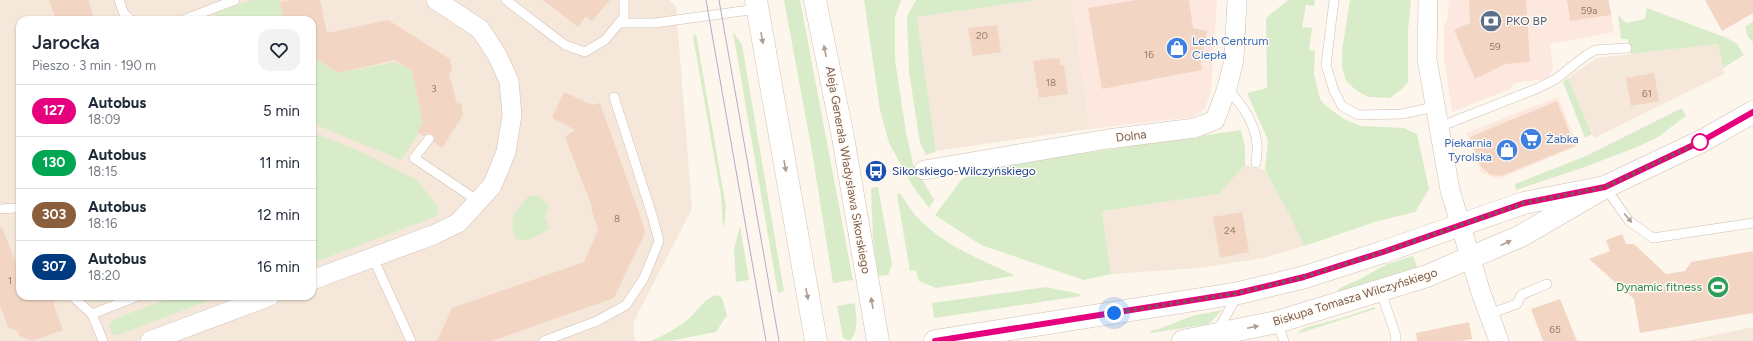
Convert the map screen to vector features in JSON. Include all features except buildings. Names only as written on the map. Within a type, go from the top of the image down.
[{"type":"street","points":[[316,279],[433,235],[458,223],[492,186],[506,152],[512,115],[509,81],[497,55],[480,29],[436,0]]},
{"type":"street","name":"Aleja Generała Władysława Sikorskiego","points":[[815,0],[843,137],[878,341]]},
{"type":"street","name":"Dolna","points":[[924,170],[1108,139],[1195,128],[1215,120],[1227,88],[1234,60],[1238,0]]},
{"type":"street","points":[[1428,0],[1427,59],[1434,107],[1450,190],[1470,258],[1499,341]]},
{"type":"street","points":[[756,4],[816,341]]},
{"type":"street","name":"Biskupa Tomasza Wilczyńskiego","points":[[1183,341],[1280,332],[1381,292],[1412,282],[1521,236],[1605,187],[1702,141],[1753,112]]},
{"type":"street","name":"Biskupa Tomasza Wilczyńskiego","points":[[935,341],[1238,293],[1304,277],[1383,252],[1524,203],[1605,187]]},
{"type":"street","points":[[150,341],[259,300]]},
{"type":"lane","points":[[119,0],[124,14],[126,16]]},
{"type":"lane","points":[[193,16],[235,0]]},
{"type":"lane","points":[[506,0],[565,45],[585,52],[605,40],[624,17],[624,0]]},
{"type":"lane","points":[[1334,0],[1326,65],[1334,92],[1342,106],[1358,116],[1402,114],[1434,107]]},
{"type":"lane","points":[[619,23],[654,23],[756,4]]},
{"type":"lane","points":[[1439,127],[1536,89],[1562,74],[1595,50],[1627,48]]},
{"type":"lane","points":[[1227,88],[1244,108],[1252,128],[1257,144],[1256,163]]},
{"type":"lane","points":[[544,341],[597,321],[626,305],[644,278],[659,240],[614,97]]},
{"type":"lane","points":[[428,139],[414,158],[478,201]]},
{"type":"lane","points":[[1605,187],[1630,221],[1653,238],[1753,223]]},
{"type":"lane","points":[[0,209],[16,207]]},
{"type":"lane","points":[[373,258],[411,341]]},
{"type":"lane","points":[[1489,314],[1517,304],[1521,295],[1547,284]]},
{"type":"lane","points":[[1381,292],[1396,336],[1395,341]]},
{"type":"lane","points":[[1215,338],[1238,293]]},
{"type":"lane","points":[[76,300],[92,314],[102,341]]},
{"type":"lane","points":[[92,314],[128,300]]},
{"type":"shaded area","points":[[0,0],[669,0],[676,6],[692,209],[633,323],[635,341],[0,341]]},
{"type":"shaded area","points":[[1037,0],[1072,0],[1090,129],[936,151],[917,17]]},
{"type":"shaded area","points":[[1072,0],[1217,0],[1211,91],[1205,108],[1194,117],[1090,129]]},
{"type":"shaded area","points":[[1449,0],[1609,0],[1614,32],[1550,44],[1553,68],[1547,79],[1514,83],[1510,89],[1452,112],[1444,58],[1444,26],[1447,20]]},
{"type":"shaded area","points":[[1718,44],[1724,74],[1594,138],[1568,78],[1597,58]]},
{"type":"shaded area","points":[[1558,97],[1578,146],[1499,179],[1481,173],[1466,133]]},
{"type":"shaded area","points":[[1245,165],[1265,170],[1304,246],[1263,258],[1200,268],[1111,274],[1102,211],[1219,194]]},
{"type":"shaded area","points":[[1753,327],[1753,341],[1686,341]]},
{"type":"green space","points":[[252,0],[279,0],[283,16],[216,16],[216,13]]},
{"type":"green space","points":[[784,0],[800,0],[853,280],[833,283],[812,152]]},
{"type":"green space","points":[[864,0],[901,0],[895,17],[895,60],[906,132],[913,164],[934,200],[929,208],[912,185],[889,143],[880,110]]},
{"type":"green space","points":[[916,0],[1037,0],[917,17],[936,151],[926,155],[920,143],[909,72],[907,16]]},
{"type":"green space","points":[[1288,0],[1315,0],[1314,6],[1306,5],[1302,27],[1312,28],[1309,50],[1315,51],[1314,74],[1320,99],[1326,106],[1344,119],[1360,126],[1404,128],[1417,134],[1429,189],[1415,212],[1378,221],[1304,246],[1265,170],[1268,140],[1247,93],[1267,88],[1266,18]]},
{"type":"green space","points":[[1350,0],[1411,0],[1408,31],[1408,82],[1402,89],[1390,98],[1368,97],[1356,90],[1346,81],[1342,67],[1342,51]]},
{"type":"green space","points":[[1647,8],[1727,38],[1737,44],[1744,55],[1723,68],[1718,44],[1631,54],[1628,39],[1621,39],[1618,15],[1626,23],[1645,19]]},
{"type":"green space","points":[[1753,22],[1753,42],[1748,37],[1745,27]]},
{"type":"green space","points":[[733,32],[742,45],[784,291],[778,293]]},
{"type":"green space","points":[[696,34],[726,207],[724,228],[721,196],[693,37]]},
{"type":"green space","points":[[316,59],[338,73],[396,62],[412,71],[423,123],[417,132],[419,133],[401,160],[316,125]]},
{"type":"green space","points":[[1568,78],[1592,134],[1585,138],[1563,82]]},
{"type":"green space","points":[[1682,108],[1686,116],[1658,137],[1637,147],[1582,168],[1516,190],[1515,184],[1586,156]]},
{"type":"green space","points":[[1241,130],[1245,147],[1245,165],[1219,194],[1102,211],[1111,274],[1084,280],[981,245],[935,215],[962,179],[990,167]]},
{"type":"green space","points":[[316,134],[364,153],[417,180],[438,207],[437,216],[316,261]]},
{"type":"green space","points":[[878,187],[892,264],[888,275],[878,276],[873,239],[871,188]]},
{"type":"green space","points":[[900,193],[915,215],[928,228],[963,251],[1014,276],[936,288],[919,281],[916,270],[910,271],[897,195]]},
{"type":"green space","points":[[537,195],[548,204],[545,219],[549,229],[537,236],[519,240],[515,238],[512,225],[514,214],[528,197]]},
{"type":"green space","points":[[740,226],[749,280],[736,282],[734,249]]},
{"type":"green space","points":[[1413,256],[1417,267],[1339,291],[1338,289],[1387,264]]},
{"type":"green space","points":[[1046,287],[1080,294],[1081,296],[934,318],[932,303]]},
{"type":"green space","points":[[718,295],[722,298],[727,315],[716,332],[669,341],[651,341],[679,326],[691,317],[705,302],[713,296]]},
{"type":"green space","points":[[89,300],[113,300],[94,302]]},
{"type":"green space","points":[[164,300],[210,300],[118,335],[112,334],[109,325],[112,320]]},
{"type":"green space","points":[[855,303],[856,322],[854,336],[851,340],[847,340],[843,338],[837,306]]},
{"type":"green space","points":[[1375,307],[1375,309],[1297,334],[1304,328]]},
{"type":"green space","points":[[1222,310],[1209,324],[1151,333],[1150,331],[1192,316]]},
{"type":"tram line","points":[[706,0],[766,341]]},
{"type":"tram line","points":[[719,0],[779,341]]},
{"type":"bus line","name":"127","points":[[935,341],[1238,293],[1304,277],[1383,252],[1524,203],[1605,187],[1702,141],[1753,112]]},
{"type":"place","name":"PKO BP","points":[[1491,21]]},
{"type":"place","name":"Lech Centrum Ciepła","points":[[1177,48]]},
{"type":"place","name":"Żabka","points":[[1531,139]]},
{"type":"place","name":"Piekarnia Tyrolska","points":[[1507,150]]},
{"type":"place","name":"Sikorskiego-Wilczyńskiego","points":[[876,171]]},
{"type":"place","name":"Dynamic fitness","points":[[1718,287]]},
{"type":"route","points":[[1114,313],[1238,293],[1304,277],[1383,252],[1524,203],[1605,187],[1702,141],[1700,142]]}]
